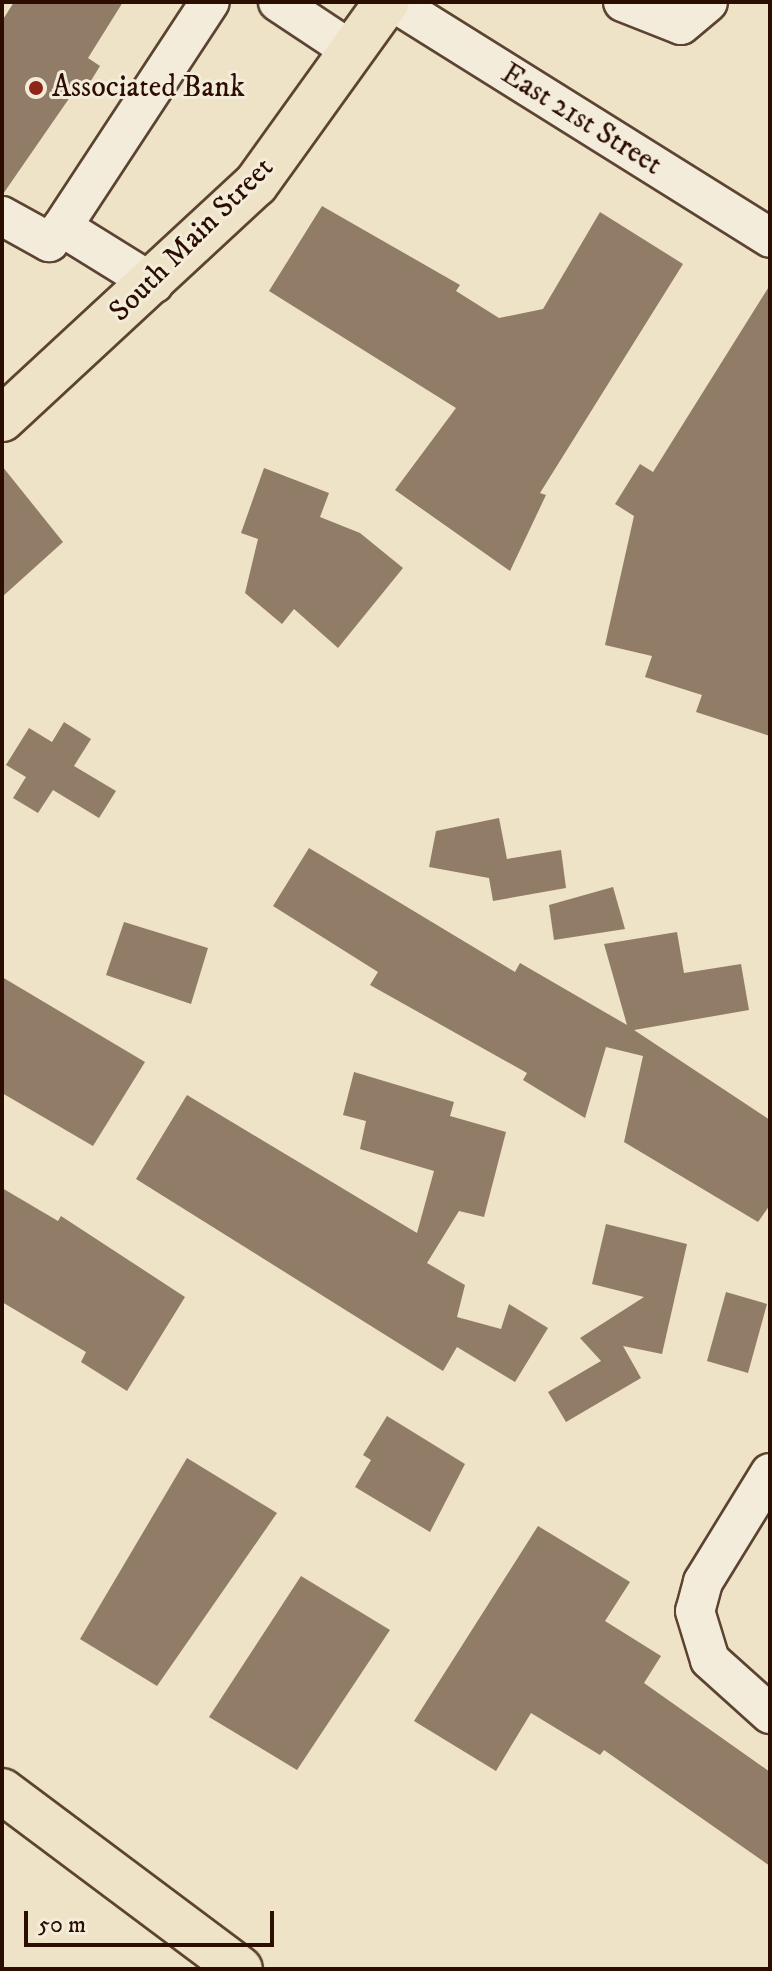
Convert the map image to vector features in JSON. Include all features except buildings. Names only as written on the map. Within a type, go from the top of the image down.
[{"type":"main road","name":"South Main Street","points":[[2,419],[154,284],[256,184],[390,2]]},
{"type":"main road","points":[[2,1791],[240,1969]]},
{"type":"street","points":[[2,216],[49,242],[62,227],[210,2]]},
{"type":"street","points":[[278,2],[352,51]]},
{"type":"street","name":"East 21st Street","points":[[390,2],[770,238]]},
{"type":"street","points":[[623,2],[681,25],[708,2]]},
{"type":"street","points":[[62,227],[154,284]]},
{"type":"street","points":[[770,1473],[703,1582],[695,1611],[710,1660],[770,1714]]},
{"type":"place","name":"Associated Bank","points":[[36,88]]}]
